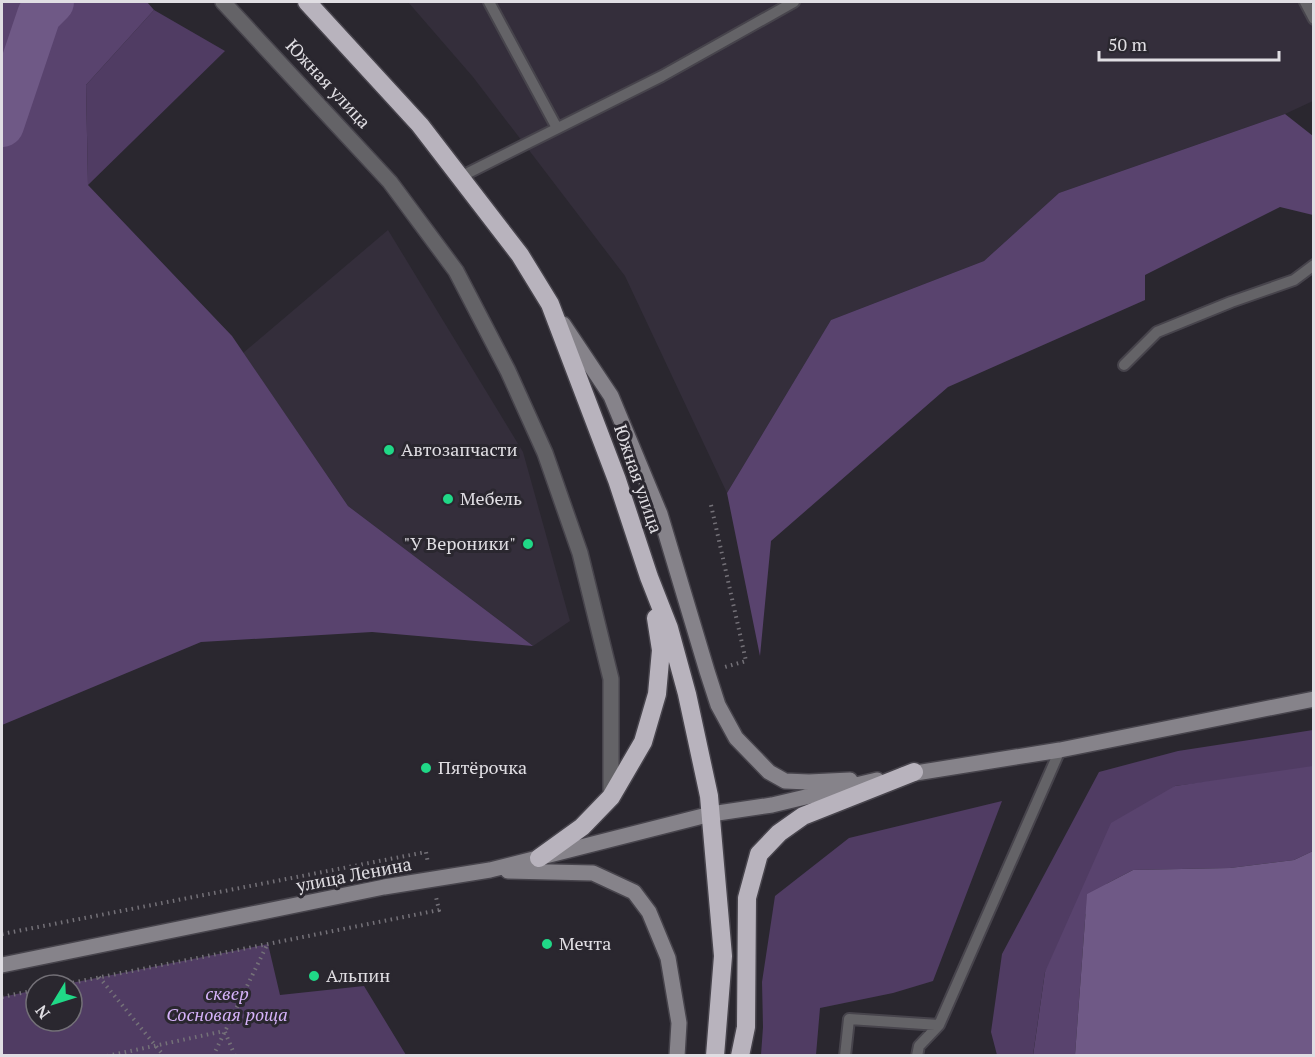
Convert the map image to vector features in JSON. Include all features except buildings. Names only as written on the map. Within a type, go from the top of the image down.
[{"type":"highway","name":"Южная улица","points":[[307,2],[420,125],[520,255],[549,304],[617,480],[649,578],[669,628],[687,694],[711,814],[723,956],[715,1056]]},
{"type":"highway","points":[[539,858],[582,826],[611,797],[643,742],[657,694],[661,650],[649,578]]},
{"type":"highway","points":[[740,1056],[746,1027],[747,898],[759,854],[779,833],[803,816],[914,772]]},
{"type":"street","name":"Южная улица","points":[[223,2],[390,182],[456,271],[508,371],[545,453],[580,553],[611,679],[611,797]]},
{"type":"street","points":[[549,304],[610,396],[660,514],[718,705],[736,738],[769,772],[785,781],[882,779],[1060,750],[1314,699]]},
{"type":"street","name":"улица Ленина","points":[[2,965],[384,887],[490,870],[711,814],[772,805],[882,779]]},
{"type":"street","points":[[490,870],[593,873],[634,892],[649,912],[668,958],[679,1023],[677,1056]]},
{"type":"lane","points":[[489,2],[558,128]]},
{"type":"lane","points":[[460,177],[662,76],[794,2]]},
{"type":"lane","points":[[1305,2],[1314,19]]},
{"type":"lane","points":[[1124,365],[1157,332],[1294,280],[1314,265]]},
{"type":"lane","points":[[917,1056],[919,1046],[939,1025],[1060,750]]},
{"type":"lane","points":[[845,1056],[849,1019],[939,1025]]},
{"type":"path","points":[[2,934],[426,852]]},
{"type":"path","points":[[84,980],[439,910]]},
{"type":"path","points":[[213,1056],[268,944]]},
{"type":"path","points":[[99,977],[164,1056]]},
{"type":"path","points":[[2,997],[24,992]]},
{"type":"path","points":[[107,1056],[225,1031]]},
{"type":"path","points":[[225,1031],[235,1056]]},
{"type":"shaded area","points":[[2,2],[147,2],[154,10],[86,85],[88,185],[232,336],[348,506],[533,646],[372,632],[201,642],[2,725]]},
{"type":"shaded area","points":[[408,2],[1313,2],[1313,101],[1285,114],[1059,193],[984,261],[831,320],[727,493],[625,276],[473,77]]},
{"type":"shaded area","points":[[1285,114],[1313,136],[1313,215],[1280,207],[1145,275],[1145,300],[948,387],[771,541],[760,656],[727,493],[831,320],[984,261],[1059,193]]},
{"type":"shaded area","points":[[388,230],[523,452],[570,621],[533,646],[348,506],[243,353]]},
{"type":"shaded area","points":[[1313,766],[1313,851],[1294,860],[1230,868],[1133,870],[1087,894],[1075,1055],[1033,1056],[1045,972],[1111,823],[1175,786]]},
{"type":"shaded area","points":[[1313,851],[1313,1055],[1075,1055],[1087,894],[1133,870],[1230,868],[1294,860]]},
{"type":"green space","points":[[154,10],[225,51],[88,185],[86,85]]},
{"type":"green space","points":[[1313,730],[1313,769],[1175,786],[1045,972],[1033,1055],[997,1055],[991,1032],[1002,954],[1099,772],[1178,751]]},
{"type":"green space","points":[[1002,801],[933,981],[893,993],[820,1008],[816,1055],[761,1055],[762,982],[775,896],[849,838]]},
{"type":"green space","name":"сквер Сосновая роща","points":[[268,944],[280,995],[364,986],[406,1055],[2,1055],[2,997],[24,992],[24,1033],[84,1033],[84,980]]},
{"type":"waterway","points":[[2,125],[39,15],[52,2]]},
{"type":"place","name":"Автозапчасти","points":[[389,450]]},
{"type":"place","name":"Мебель","points":[[448,499]]},
{"type":"place","name":"\"У Вероники\"","points":[[528,544]]},
{"type":"place","name":"Пятёрочка","points":[[426,768]]},
{"type":"place","name":"Мечта","points":[[547,944]]},
{"type":"place","name":"Альпин","points":[[314,976]]}]
